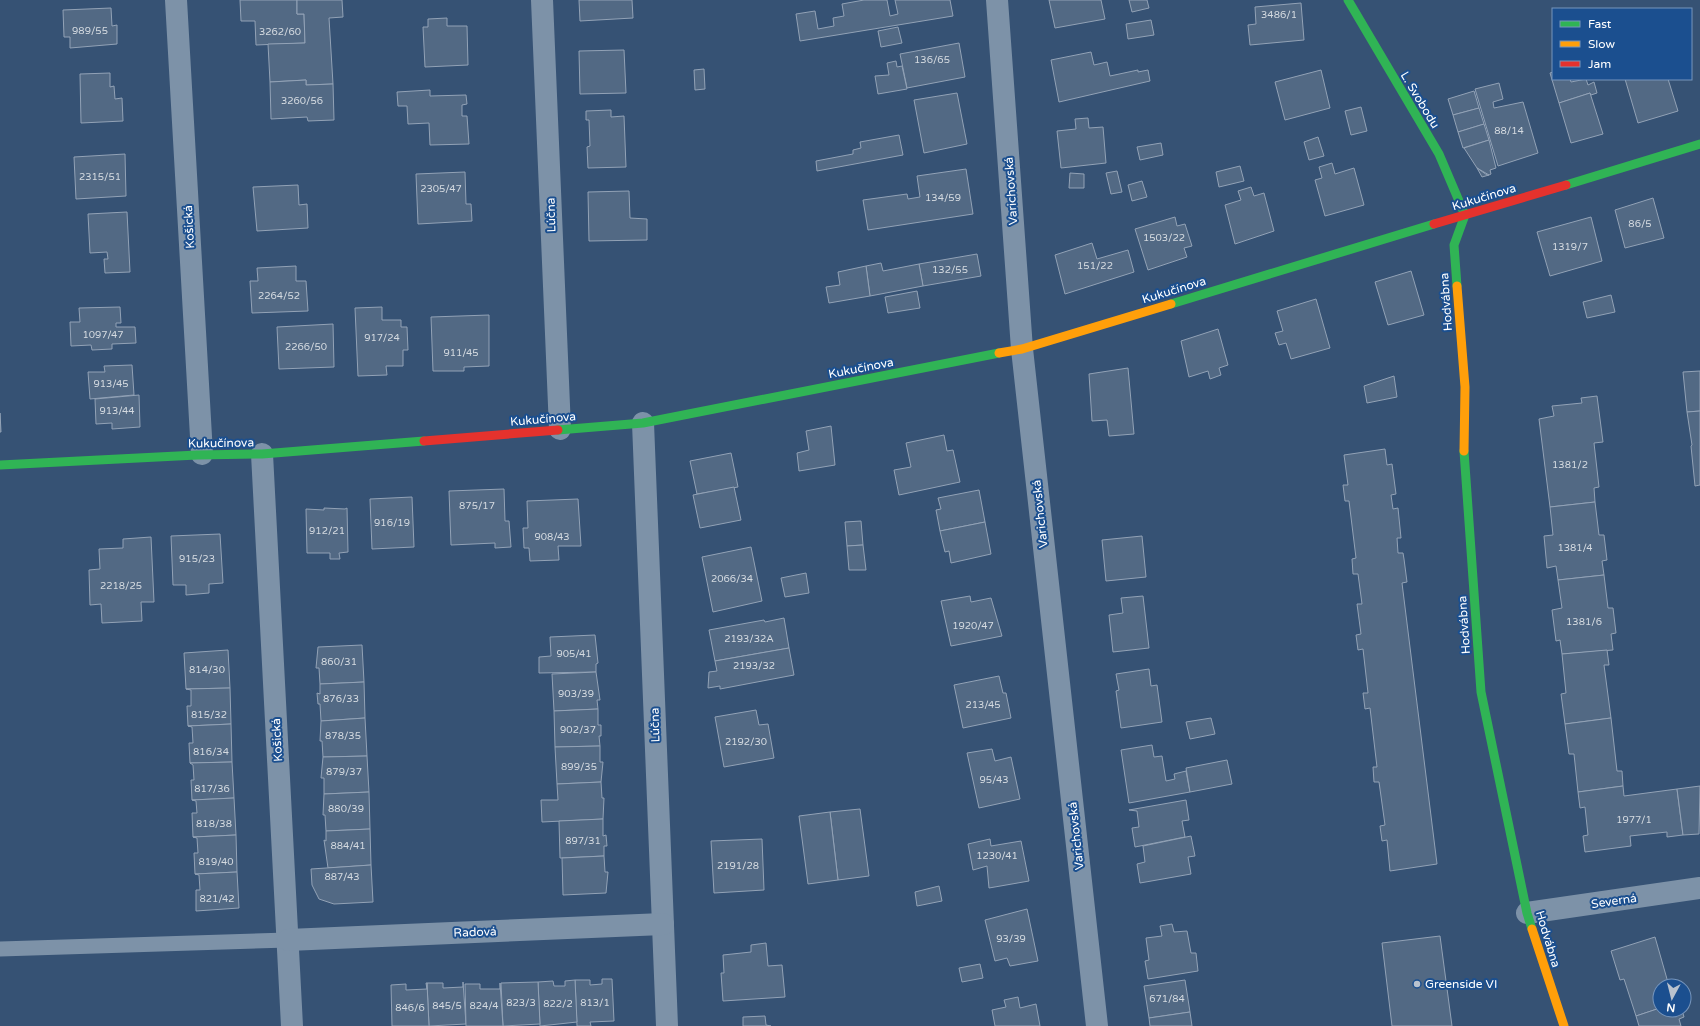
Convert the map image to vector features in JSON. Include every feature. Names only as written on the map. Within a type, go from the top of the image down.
[{"type":"street","name":"Košická","points":[[176,0],[202,454]]},
{"type":"street","name":"Lúčna","points":[[542,0],[560,429]]},
{"type":"street","name":"Varichovská","points":[[997,0],[1022,349],[1097,1026]]},
{"type":"street","name":"L. Svobodu","points":[[1348,0],[1439,154],[1465,215]]},
{"type":"street","name":"Kukučínova","points":[[0,465],[84,462],[202,454],[262,454],[643,423],[1022,349],[1700,144]]},
{"type":"street","name":"Hodvábna","points":[[1465,215],[1454,245],[1465,386],[1464,451],[1481,692],[1527,913],[1564,1026]]},
{"type":"street","name":"Lúčna","points":[[643,423],[666,1026]]},
{"type":"street","name":"Košická","points":[[262,454],[292,1026]]},
{"type":"street","name":"Severná","points":[[1527,913],[1700,888]]},
{"type":"street","name":"Radová","points":[[288,940],[663,924]]},
{"type":"lane","points":[[0,949],[288,940]]},
{"type":"building","points":[[240,0],[297,0],[297,14],[304,14],[305,43],[256,45],[255,21],[241,21]]},
{"type":"building","points":[[297,0],[342,0],[343,17],[329,18],[333,84],[306,85],[306,80],[270,82],[268,44],[305,43],[304,14],[297,14]]},
{"type":"building","points":[[579,0],[632,0],[633,18],[580,21]]},
{"type":"building","points":[[864,0],[887,0],[890,16],[898,14],[895,0],[950,0],[953,16],[800,41],[796,14],[815,11],[818,29],[834,26],[833,18],[844,16],[842,4]]},
{"type":"building","points":[[1049,0],[1101,0],[1105,19],[1055,28]]},
{"type":"building","points":[[1129,0],[1147,0],[1149,8],[1132,12]]},
{"type":"building","points":[[1301,3],[1304,40],[1250,45],[1248,25],[1256,24],[1255,7]]},
{"type":"building","points":[[111,8],[112,26],[117,25],[117,44],[70,48],[70,37],[64,37],[63,10]]},
{"type":"building","points":[[447,18],[447,26],[467,26],[468,65],[425,67],[423,27],[428,27],[428,19]]},
{"type":"building","points":[[1151,20],[1154,35],[1128,39],[1126,24]]},
{"type":"building","points":[[898,27],[902,43],[881,47],[878,31]]},
{"type":"building","points":[[959,43],[965,77],[907,88],[900,54]]},
{"type":"building","points":[[624,50],[626,93],[580,94],[579,51]]},
{"type":"building","points":[[1091,52],[1094,65],[1107,62],[1110,76],[1138,70],[1138,72],[1148,70],[1150,81],[1059,102],[1051,60]]},
{"type":"building","points":[[896,61],[897,67],[902,66],[907,89],[878,94],[875,76],[889,75],[887,63]]},
{"type":"building","points":[[704,69],[705,89],[695,90],[694,70]]},
{"type":"building","points":[[1321,70],[1330,108],[1285,120],[1275,82]]},
{"type":"building","points":[[110,73],[110,87],[114,86],[115,99],[122,98],[123,121],[81,123],[80,74]]},
{"type":"building","points":[[306,80],[306,85],[333,84],[334,120],[308,121],[307,117],[271,119],[270,82]]},
{"type":"building","points":[[1552,80],[1570,80],[1571,82],[1586,80],[1588,85],[1594,82],[1597,93],[1591,95],[1590,93],[1559,103]]},
{"type":"building","points":[[1625,80],[1668,80],[1678,111],[1638,123]]},
{"type":"building","points":[[1499,83],[1503,99],[1493,102],[1494,108],[1523,102],[1538,153],[1498,166],[1475,89]]},
{"type":"building","points":[[430,90],[430,96],[466,95],[467,104],[462,105],[462,116],[467,116],[469,144],[430,145],[429,123],[408,124],[407,106],[398,106],[397,92]]},
{"type":"building","points":[[1474,91],[1479,108],[1453,115],[1448,99]]},
{"type":"building","points":[[957,93],[967,144],[924,153],[914,100]]},
{"type":"building","points":[[1590,93],[1603,134],[1571,143],[1559,103]]},
{"type":"building","points":[[1361,107],[1367,131],[1351,135],[1345,111]]},
{"type":"building","points":[[1479,108],[1484,124],[1458,132],[1453,115]]},
{"type":"building","points":[[611,110],[611,117],[624,116],[626,167],[588,168],[587,147],[590,146],[589,120],[586,120],[586,111]]},
{"type":"building","points":[[1088,118],[1089,128],[1103,127],[1106,163],[1061,168],[1057,131],[1076,129],[1075,119]]},
{"type":"building","points":[[1484,124],[1489,140],[1463,148],[1458,132]]},
{"type":"building","points":[[899,135],[903,155],[817,171],[816,161],[853,154],[853,150],[861,148],[860,142]]},
{"type":"building","points":[[1318,137],[1324,156],[1309,160],[1304,142]]},
{"type":"building","points":[[1489,140],[1496,168],[1490,170],[1491,174],[1489,175],[1477,168],[1464,148]]},
{"type":"building","points":[[1161,143],[1163,155],[1140,160],[1137,147]]},
{"type":"building","points":[[125,154],[126,196],[76,199],[74,157]]},
{"type":"building","points":[[1332,163],[1335,174],[1354,168],[1364,205],[1325,216],[1315,180],[1322,178],[1319,167]]},
{"type":"building","points":[[1240,166],[1244,181],[1219,187],[1216,172]]},
{"type":"building","points":[[1477,168],[1487,175],[1489,175],[1482,177]]},
{"type":"building","points":[[966,169],[973,214],[868,230],[863,200],[907,194],[908,199],[920,197],[917,176]]},
{"type":"building","points":[[1117,171],[1122,192],[1111,194],[1106,173]]},
{"type":"building","points":[[465,172],[466,204],[471,204],[472,221],[418,224],[416,174]]},
{"type":"building","points":[[1070,173],[1084,174],[1084,188],[1069,188]]},
{"type":"building","points":[[1142,181],[1147,197],[1132,201],[1128,185]]},
{"type":"building","points":[[298,185],[299,205],[307,204],[308,228],[257,231],[253,187]]},
{"type":"building","points":[[1251,187],[1254,196],[1264,193],[1274,231],[1235,244],[1225,205],[1241,200],[1238,191]]},
{"type":"building","points":[[629,191],[630,218],[647,219],[647,240],[589,241],[588,192]]},
{"type":"building","points":[[1653,198],[1664,238],[1625,248],[1615,210]]},
{"type":"building","points":[[127,212],[130,272],[105,273],[104,259],[108,259],[107,252],[90,253],[88,214]]},
{"type":"building","points":[[1175,217],[1177,226],[1185,224],[1192,246],[1184,248],[1187,257],[1148,270],[1135,229]]},
{"type":"building","points":[[1591,217],[1602,261],[1550,276],[1537,232]]},
{"type":"building","points":[[1092,243],[1097,259],[1128,250],[1134,272],[1065,294],[1055,255]]},
{"type":"building","points":[[977,254],[981,276],[923,286],[919,264]]},
{"type":"building","points":[[881,263],[883,271],[919,264],[923,286],[870,296],[866,266]]},
{"type":"building","points":[[296,266],[296,281],[306,281],[308,311],[252,313],[250,281],[258,281],[257,268]]},
{"type":"building","points":[[866,266],[870,296],[829,303],[826,287],[840,285],[838,272]]},
{"type":"building","points":[[1411,271],[1424,315],[1388,325],[1375,282]]},
{"type":"building","points":[[917,291],[920,308],[888,313],[885,297]]},
{"type":"building","points":[[1611,295],[1615,312],[1587,318],[1583,302]]},
{"type":"building","points":[[1316,299],[1330,348],[1291,359],[1286,343],[1279,345],[1275,333],[1283,331],[1277,311]]},
{"type":"building","points":[[120,307],[121,323],[116,323],[116,327],[135,327],[136,343],[112,344],[112,349],[92,350],[91,345],[71,346],[70,322],[80,322],[79,308]]},
{"type":"building","points":[[382,307],[382,320],[401,320],[401,327],[407,327],[408,350],[403,350],[403,366],[386,366],[387,375],[358,376],[355,308]]},
{"type":"building","points":[[489,315],[489,366],[464,367],[464,371],[433,371],[431,317]]},
{"type":"building","points":[[333,324],[334,367],[279,369],[277,327]]},
{"type":"building","points":[[1218,329],[1228,365],[1219,368],[1221,375],[1210,379],[1208,371],[1189,377],[1181,341]]},
{"type":"building","points":[[132,365],[134,395],[90,399],[88,372],[105,372],[104,366]]},
{"type":"building","points":[[1128,368],[1134,434],[1109,436],[1107,420],[1092,421],[1089,374]]},
{"type":"building","points":[[1700,371],[1700,411],[1687,412],[1683,372]]},
{"type":"building","points":[[1394,376],[1397,397],[1367,403],[1364,386]]},
{"type":"building","points":[[139,395],[140,427],[112,429],[112,423],[96,424],[95,399]]},
{"type":"building","points":[[1597,396],[1603,442],[1594,443],[1599,487],[1594,488],[1595,502],[1550,507],[1539,419],[1554,416],[1552,406],[1582,403],[1581,398]]},
{"type":"building","points":[[1700,411],[1700,485],[1695,486],[1692,445],[1687,412]]},
{"type":"building","points":[[831,426],[835,465],[799,471],[797,453],[809,450],[806,431]]},
{"type":"building","points":[[944,435],[947,451],[953,450],[960,482],[899,495],[894,470],[911,467],[906,443]]},
{"type":"building","points":[[1385,449],[1387,465],[1392,464],[1396,494],[1391,495],[1393,509],[1398,508],[1401,538],[1397,538],[1398,553],[1403,553],[1407,582],[1402,583],[1437,864],[1390,871],[1387,840],[1382,841],[1380,826],[1385,825],[1379,782],[1374,782],[1373,767],[1377,767],[1370,708],[1365,709],[1363,693],[1368,693],[1363,649],[1358,650],[1356,635],[1361,634],[1357,604],[1362,604],[1358,574],[1353,574],[1352,559],[1356,558],[1349,501],[1345,501],[1343,485],[1348,485],[1344,455]]},
{"type":"building","points":[[731,453],[738,487],[697,494],[690,461]]},
{"type":"building","points":[[734,487],[741,520],[700,528],[693,495]]},
{"type":"building","points":[[504,489],[505,521],[509,521],[511,547],[495,548],[495,543],[451,545],[449,491]]},
{"type":"building","points":[[979,490],[985,522],[940,531],[936,510],[941,509],[938,498]]},
{"type":"building","points":[[412,497],[414,547],[372,549],[370,499]]},
{"type":"building","points":[[578,499],[581,546],[558,546],[559,560],[530,561],[529,548],[524,548],[523,528],[528,528],[527,501]]},
{"type":"building","points":[[1595,502],[1599,535],[1604,535],[1607,560],[1602,561],[1604,575],[1558,580],[1556,566],[1547,568],[1544,536],[1553,535],[1550,507]]},
{"type":"building","points":[[324,508],[347,508],[348,552],[339,553],[340,559],[330,559],[330,553],[307,553],[306,509],[324,510]]},
{"type":"building","points":[[861,521],[863,545],[847,546],[845,522]]},
{"type":"building","points":[[985,522],[991,554],[951,563],[949,551],[945,552],[940,531]]},
{"type":"building","points":[[220,534],[223,583],[209,584],[209,593],[186,595],[186,585],[173,585],[171,536]]},
{"type":"building","points":[[1142,536],[1146,577],[1106,581],[1102,540]]},
{"type":"building","points":[[151,537],[154,602],[141,602],[142,621],[102,623],[101,604],[90,605],[89,570],[100,569],[99,549],[123,548],[123,539]]},
{"type":"building","points":[[863,545],[866,570],[849,570],[847,546]]},
{"type":"building","points":[[751,547],[762,601],[713,612],[702,557]]},
{"type":"building","points":[[806,573],[809,593],[785,597],[781,578]]},
{"type":"building","points":[[1604,575],[1608,608],[1613,608],[1616,633],[1611,634],[1613,650],[1562,654],[1560,640],[1556,641],[1552,610],[1562,608],[1558,580]]},
{"type":"building","points":[[970,596],[971,602],[991,598],[1002,636],[951,646],[941,601]]},
{"type":"building","points":[[1143,596],[1149,648],[1113,652],[1109,615],[1123,613],[1121,598]]},
{"type":"building","points":[[784,618],[789,648],[715,661],[709,630]]},
{"type":"building","points":[[595,635],[598,663],[596,664],[596,672],[539,673],[539,657],[551,656],[550,637]]},
{"type":"building","points":[[362,645],[364,682],[320,684],[319,668],[316,668],[318,647]]},
{"type":"building","points":[[789,648],[794,675],[720,689],[720,686],[708,688],[709,672],[717,671],[715,661]]},
{"type":"building","points":[[228,650],[230,688],[186,689],[184,653]]},
{"type":"building","points":[[1607,650],[1609,665],[1604,665],[1611,718],[1565,724],[1561,694],[1566,693],[1562,654]]},
{"type":"building","points":[[1149,669],[1151,686],[1157,685],[1162,722],[1121,728],[1116,691],[1119,690],[1116,674]]},
{"type":"building","points":[[596,672],[600,700],[597,700],[598,709],[554,711],[552,674]]},
{"type":"building","points":[[999,676],[1003,693],[1006,693],[1011,718],[963,728],[954,685]]},
{"type":"building","points":[[364,682],[365,718],[321,721],[320,704],[318,704],[317,693],[320,694],[320,684]]},
{"type":"building","points":[[230,688],[231,724],[188,726],[187,706],[191,706],[191,690],[186,689]]},
{"type":"building","points":[[598,709],[598,725],[601,725],[601,736],[599,736],[600,746],[555,747],[554,711]]},
{"type":"building","points":[[756,710],[759,725],[768,724],[774,758],[724,767],[715,717]]},
{"type":"building","points":[[365,718],[367,756],[323,757],[322,741],[320,741],[321,721]]},
{"type":"building","points":[[1211,718],[1215,734],[1190,739],[1186,722]]},
{"type":"building","points":[[1611,718],[1617,771],[1622,771],[1623,786],[1578,792],[1574,754],[1569,754],[1565,724]]},
{"type":"building","points":[[231,724],[232,762],[190,763],[189,743],[193,743],[192,727],[188,726]]},
{"type":"building","points":[[1152,745],[1154,757],[1162,756],[1166,781],[1175,779],[1174,774],[1186,771],[1190,792],[1129,803],[1121,750]]},
{"type":"building","points":[[600,746],[600,762],[603,762],[601,782],[557,784],[555,747]]},
{"type":"building","points":[[992,749],[995,761],[1011,757],[1020,799],[979,808],[967,753]]},
{"type":"building","points":[[367,756],[369,792],[324,794],[324,778],[321,778],[323,757]]},
{"type":"building","points":[[1227,760],[1232,784],[1190,792],[1186,768]]},
{"type":"building","points":[[232,762],[234,798],[192,800],[191,780],[194,780],[193,765],[190,763]]},
{"type":"building","points":[[601,782],[602,798],[604,798],[603,819],[542,822],[541,800],[558,800],[557,784]]},
{"type":"building","points":[[1623,786],[1624,796],[1677,789],[1683,835],[1667,837],[1667,832],[1630,836],[1631,846],[1585,852],[1583,836],[1588,835],[1585,807],[1580,808],[1578,792]]},
{"type":"building","points":[[1700,786],[1699,834],[1683,835],[1677,789]]},
{"type":"building","points":[[369,792],[370,829],[326,831],[325,815],[323,815],[324,794]]},
{"type":"building","points":[[234,798],[236,835],[193,837],[192,813],[197,813],[196,801],[192,800]]},
{"type":"building","points":[[1186,800],[1189,820],[1182,821],[1185,837],[1135,847],[1132,828],[1139,827],[1137,811],[1129,810]]},
{"type":"building","points":[[860,809],[869,876],[838,880],[830,812]]},
{"type":"building","points":[[830,812],[838,880],[808,884],[799,816]]},
{"type":"building","points":[[603,819],[603,836],[606,835],[607,846],[604,846],[604,856],[560,858],[559,821]]},
{"type":"building","points":[[370,829],[371,865],[328,868],[324,840],[326,841],[326,831]]},
{"type":"building","points":[[236,835],[237,872],[195,874],[194,853],[198,853],[197,838],[193,837]]},
{"type":"building","points":[[1191,836],[1195,856],[1188,857],[1191,874],[1140,883],[1137,864],[1145,862],[1143,846]]},
{"type":"building","points":[[762,839],[764,890],[714,893],[711,841]]},
{"type":"building","points":[[990,839],[991,846],[1021,841],[1029,881],[989,888],[987,866],[973,870],[968,844]]},
{"type":"building","points":[[604,856],[605,872],[608,872],[606,893],[563,895],[562,858]]},
{"type":"building","points":[[371,865],[373,902],[334,904],[319,899],[312,885],[311,869]]},
{"type":"building","points":[[237,872],[239,908],[196,911],[196,890],[200,890],[199,875],[195,874]]},
{"type":"building","points":[[939,886],[942,901],[917,906],[915,892]]},
{"type":"building","points":[[1027,909],[1038,961],[1010,966],[1007,958],[995,961],[985,920]]},
{"type":"building","points":[[1172,924],[1174,932],[1187,931],[1191,953],[1196,953],[1198,971],[1148,979],[1145,961],[1149,960],[1146,938],[1162,936],[1160,926]]},
{"type":"building","name":"Greenside VI","points":[[1440,936],[1452,1026],[1392,1026],[1382,943]]},
{"type":"building","points":[[1655,937],[1667,978],[1652,978],[1652,1011],[1636,1016],[1624,979],[1620,980],[1611,951]]},
{"type":"building","points":[[766,943],[768,966],[782,965],[785,997],[723,1001],[721,973],[724,973],[723,955],[751,952],[751,945]]},
{"type":"building","points":[[980,964],[983,978],[962,982],[959,968]]},
{"type":"building","points":[[602,979],[612,979],[614,1021],[590,1022],[591,1026],[577,1026],[575,980],[590,980],[590,985],[602,984]]},
{"type":"building","points":[[575,980],[577,1022],[540,1026],[538,982],[553,981],[554,986],[565,986],[565,981]]},
{"type":"building","points":[[1185,980],[1190,1012],[1149,1018],[1144,986]]},
{"type":"building","points":[[463,982],[466,1024],[429,1026],[427,983],[443,983],[443,988],[463,987]]},
{"type":"building","points":[[538,982],[540,1024],[503,1026],[501,983]]},
{"type":"building","points":[[427,983],[429,1026],[392,1026],[391,985],[406,984],[406,990],[427,989]]},
{"type":"building","points":[[500,983],[503,1026],[466,1026],[465,984],[480,984],[480,989],[500,989]]},
{"type":"building","points":[[1018,997],[1020,1008],[1036,1004],[1040,1026],[995,1026],[992,1010],[1006,1007],[1004,1000]]},
{"type":"building","points":[[1652,1011],[1652,1018],[1682,1018],[1679,1019],[1681,1026],[1639,1026],[1636,1016]]},
{"type":"building","points":[[1190,1012],[1192,1026],[1150,1026],[1149,1018]]},
{"type":"building","points":[[765,1016],[766,1025],[771,1026],[743,1026],[743,1017]]},
{"type":"traffic: fast","points":[[1348,0],[1439,154],[1465,215],[1454,245],[1457,286]]},
{"type":"traffic: fast","points":[[1566,185],[1700,144]]},
{"type":"traffic: fast","points":[[1171,304],[1434,224]]},
{"type":"traffic: fast","points":[[558,430],[643,423],[999,353]]},
{"type":"traffic: fast","points":[[0,465],[197,455],[262,454],[424,441]]},
{"type":"traffic: fast","points":[[1464,451],[1481,692],[1527,913],[1532,929]]},
{"type":"traffic: slow","points":[[1457,286],[1465,387],[1464,451]]},
{"type":"traffic: slow","points":[[999,353],[1022,349],[1171,304]]},
{"type":"traffic: slow","points":[[1532,929],[1564,1026]]},
{"type":"traffic: jam","points":[[1434,224],[1566,185]]},
{"type":"traffic: jam","points":[[424,441],[558,430]]},
{"type":"place","name":"Greenside VI","points":[[1417,984]]}]
